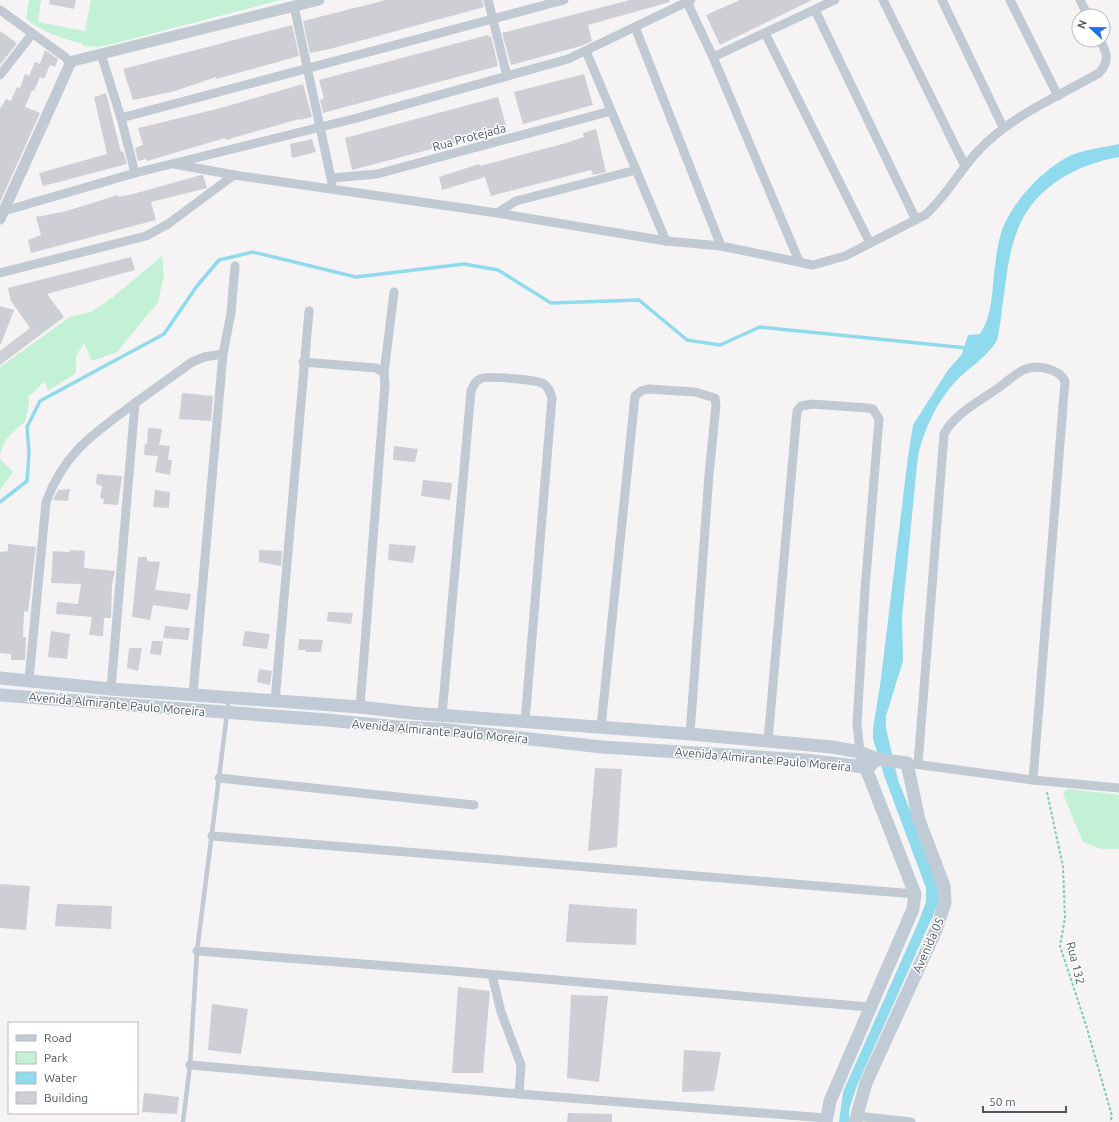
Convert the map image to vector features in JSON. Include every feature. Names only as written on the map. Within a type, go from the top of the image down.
[{"type":"main road","name":"Avenida Almirante Paulo Moreira","points":[[0,678],[111,689],[360,707],[525,722],[768,741],[860,752],[878,759],[908,763]]},
{"type":"main road","name":"Avenida Almirante Paulo Moreira","points":[[0,695],[441,729],[602,747],[798,760],[864,767],[878,759]]},
{"type":"main road","points":[[826,1120],[830,1100],[869,1007],[913,909],[915,894],[864,767],[860,752]]},
{"type":"main road","name":"Avenida 05","points":[[855,1119],[866,1083],[936,930],[945,903],[944,886],[919,820],[908,763]]},
{"type":"street","points":[[2,215],[70,64],[77,60],[319,0]]},
{"type":"street","points":[[488,0],[507,76]]},
{"type":"street","points":[[121,118],[564,0]]},
{"type":"street","points":[[713,57],[835,0]]},
{"type":"street","points":[[883,0],[965,166]]},
{"type":"street","points":[[942,0],[1003,126]]},
{"type":"street","points":[[1010,0],[1058,96]]},
{"type":"street","points":[[2,215],[135,173],[321,127],[568,59],[685,1],[713,57],[799,261]]},
{"type":"street","points":[[294,6],[332,178],[332,189]]},
{"type":"street","points":[[0,10],[65,57],[70,64]]},
{"type":"street","points":[[815,10],[916,220]]},
{"type":"street","points":[[634,27],[721,246]]},
{"type":"street","points":[[765,33],[870,243]]},
{"type":"street","points":[[0,75],[32,34]]},
{"type":"street","points":[[174,164],[234,175],[498,213],[666,241],[721,246],[813,265],[826,263],[845,256],[916,220],[934,207],[980,148],[1003,126],[1103,69],[1107,56],[1104,48]]},
{"type":"street","points":[[586,51],[666,241]]},
{"type":"street","points":[[101,54],[121,118],[135,173]]},
{"type":"street","name":"Rua Protejada","points":[[332,178],[377,174],[611,111]]},
{"type":"street","points":[[498,213],[516,202],[636,170]]},
{"type":"street","points":[[0,273],[146,236],[168,224],[234,175]]},
{"type":"street","points":[[194,694],[223,354],[231,314],[235,266]]},
{"type":"street","points":[[360,707],[385,385],[384,373],[394,292]]},
{"type":"street","points":[[275,701],[303,362],[309,311]]},
{"type":"street","points":[[29,680],[44,514],[51,488],[67,460],[87,440],[192,362],[204,357],[223,354]]},
{"type":"street","points":[[303,362],[376,368],[384,373]]},
{"type":"street","points":[[908,763],[944,434],[951,423],[962,414],[1018,374],[1024,370],[1039,367],[1052,370],[1063,377],[1065,381],[1033,780]]},
{"type":"street","points":[[442,715],[471,391],[473,384],[479,379],[488,377],[541,382],[550,390],[552,398],[525,722]]},
{"type":"street","points":[[601,727],[635,396],[641,391],[648,389],[695,392],[715,398],[716,405],[709,475],[690,734]]},
{"type":"street","points":[[111,689],[135,403]]},
{"type":"street","points":[[768,741],[797,411],[801,406],[812,404],[868,408],[873,409],[879,419],[865,589],[857,724],[860,752]]},
{"type":"street","name":"Avenida Almirante Paulo Moreira","points":[[908,763],[1033,780],[1119,788]]},
{"type":"street","points":[[219,778],[474,805]]},
{"type":"street","points":[[212,836],[915,894]]},
{"type":"street","points":[[197,951],[869,1007]]},
{"type":"street","points":[[492,975],[501,1012],[521,1065],[519,1094]]},
{"type":"street","points":[[190,1065],[826,1120]]},
{"type":"street","points":[[855,1119],[911,1122]]},
{"type":"lane","points":[[183,1122],[190,1065],[197,951],[229,698]]},
{"type":"path","name":"Rua 132","points":[[1044,781],[1063,867],[1065,918],[1060,946],[1086,1025],[1112,1116],[1110,1122]]},
{"type":"green space","points":[[29,0],[41,0],[38,22],[85,31],[91,0],[281,0],[96,47],[82,46],[83,44],[68,40],[32,24],[26,19]]},
{"type":"green space","points":[[162,256],[164,275],[158,302],[117,352],[92,361],[84,343],[76,356],[76,373],[48,391],[45,381],[29,396],[25,422],[9,436],[0,455],[0,367],[70,317],[91,312],[112,298]]},
{"type":"green space","points":[[0,459],[13,472],[0,490]]},
{"type":"green space","points":[[1067,789],[1119,795],[1119,849],[1101,849],[1083,842],[1063,794]]},
{"type":"water","points":[[1119,144],[1119,157],[1089,165],[1061,178],[1037,198],[1028,210],[1020,224],[1011,250],[1000,327],[996,342],[982,358],[956,381],[932,415],[924,434],[918,455],[902,617],[903,661],[886,716],[886,728],[898,780],[937,878],[939,902],[856,1088],[849,1110],[849,1122],[839,1122],[843,1092],[926,902],[926,888],[885,778],[873,739],[873,728],[880,686],[913,425],[948,370],[962,354],[968,335],[980,334],[984,327],[990,310],[1000,236],[1004,224],[1019,200],[1036,181],[1054,165],[1064,159],[1080,152]]},
{"type":"building","points":[[50,0],[76,0],[74,9],[49,4]]},
{"type":"building","points":[[386,0],[482,0],[484,7],[330,49],[310,53],[303,21]]},
{"type":"building","points":[[630,0],[669,0],[670,2],[588,25],[592,41],[581,46],[511,65],[502,33]]},
{"type":"building","points":[[740,0],[812,0],[720,45],[706,15]]},
{"type":"building","points":[[292,25],[299,56],[216,79],[216,77],[175,91],[133,100],[123,69]]},
{"type":"building","points":[[0,31],[17,43],[0,65]]},
{"type":"building","points":[[488,35],[489,37],[491,36],[498,66],[323,113],[320,100],[324,98],[319,80]]},
{"type":"building","points":[[45,50],[58,59],[55,67],[50,65],[44,79],[40,77],[34,91],[32,90],[25,107],[40,113],[0,202],[0,109],[6,99],[11,101],[17,87],[20,88],[25,74],[29,76],[35,62],[40,64]]},
{"type":"building","points":[[584,74],[593,105],[523,124],[514,92]]},
{"type":"building","points":[[303,84],[312,117],[299,119],[226,140],[225,138],[147,161],[146,159],[138,161],[135,148],[143,145],[138,128],[217,109]]},
{"type":"building","points":[[106,93],[121,152],[123,151],[127,164],[43,186],[39,173],[107,154],[94,97]]},
{"type":"building","points":[[498,97],[507,129],[352,170],[345,138]]},
{"type":"building","points":[[596,129],[606,172],[593,175],[591,170],[491,196],[485,177],[442,190],[439,177],[479,164],[480,166],[566,143],[584,137],[583,133]]},
{"type":"building","points":[[312,139],[316,152],[292,158],[290,144]]},
{"type":"building","points":[[203,175],[207,188],[151,202],[156,220],[31,253],[28,240],[41,235],[36,217],[63,212],[118,195],[118,197],[133,194]]},
{"type":"building","points":[[131,257],[135,270],[47,294],[64,317],[0,365],[0,351],[30,328],[11,301],[8,288]]},
{"type":"building","points":[[0,306],[14,310],[1,344],[0,344]]},
{"type":"building","points":[[182,393],[213,396],[211,421],[179,419]]},
{"type":"building","points":[[148,428],[162,429],[159,445],[170,446],[168,460],[172,460],[170,475],[155,472],[158,456],[144,455],[145,444],[147,444]]},
{"type":"building","points":[[394,446],[418,449],[415,462],[393,460]]},
{"type":"building","points":[[97,474],[122,476],[118,505],[103,504],[104,499],[100,498],[102,486],[96,484]]},
{"type":"building","points":[[423,480],[452,483],[450,500],[421,496]]},
{"type":"building","points":[[70,489],[68,501],[53,500],[58,490]]},
{"type":"building","points":[[155,490],[170,492],[169,508],[153,507]]},
{"type":"building","points":[[8,544],[36,547],[28,612],[24,611],[23,637],[26,637],[25,660],[11,660],[11,654],[0,653],[0,552],[8,551]]},
{"type":"building","points":[[389,544],[416,546],[413,563],[388,560]]},
{"type":"building","points":[[70,550],[85,551],[84,568],[115,571],[112,585],[111,618],[104,618],[103,636],[89,635],[92,617],[56,614],[57,602],[78,604],[81,584],[51,583],[53,551],[70,552]]},
{"type":"building","points":[[259,550],[282,551],[281,566],[259,562]]},
{"type":"building","points":[[138,557],[147,557],[147,561],[160,562],[155,590],[191,594],[188,610],[153,605],[150,620],[132,617]]},
{"type":"building","points":[[328,612],[353,613],[351,624],[327,621]]},
{"type":"building","points":[[165,626],[190,628],[188,640],[163,638]]},
{"type":"building","points":[[51,631],[70,634],[67,659],[48,657]]},
{"type":"building","points":[[245,631],[270,634],[267,649],[242,646]]},
{"type":"building","points":[[299,639],[323,640],[321,652],[305,652],[306,650],[298,650]]},
{"type":"building","points":[[152,641],[163,641],[161,655],[150,654]]},
{"type":"building","points":[[129,648],[142,648],[138,671],[127,668]]},
{"type":"building","points":[[259,669],[272,671],[270,685],[257,682]]},
{"type":"building","points":[[595,768],[622,769],[617,847],[588,851]]},
{"type":"building","points":[[0,884],[30,886],[26,930],[0,928]]},
{"type":"building","points":[[57,904],[112,906],[111,929],[55,926]]},
{"type":"building","points":[[569,904],[637,909],[636,945],[566,942]]},
{"type":"building","points":[[458,987],[490,991],[483,1073],[452,1073]]},
{"type":"building","points":[[571,995],[608,996],[599,1082],[567,1078]]},
{"type":"building","points":[[212,1004],[248,1009],[241,1054],[208,1050]]},
{"type":"building","points":[[684,1050],[721,1052],[714,1091],[682,1092]]},
{"type":"building","points":[[144,1093],[179,1097],[177,1114],[142,1112]]},
{"type":"building","points":[[568,1113],[612,1114],[612,1122],[567,1122]]},
{"type":"waterway","points":[[0,502],[27,481],[29,453],[27,427],[40,401],[164,334],[197,286],[219,260],[253,252],[356,277],[464,264],[498,270],[551,303],[639,300],[687,340],[720,345],[760,327],[967,348]]}]
